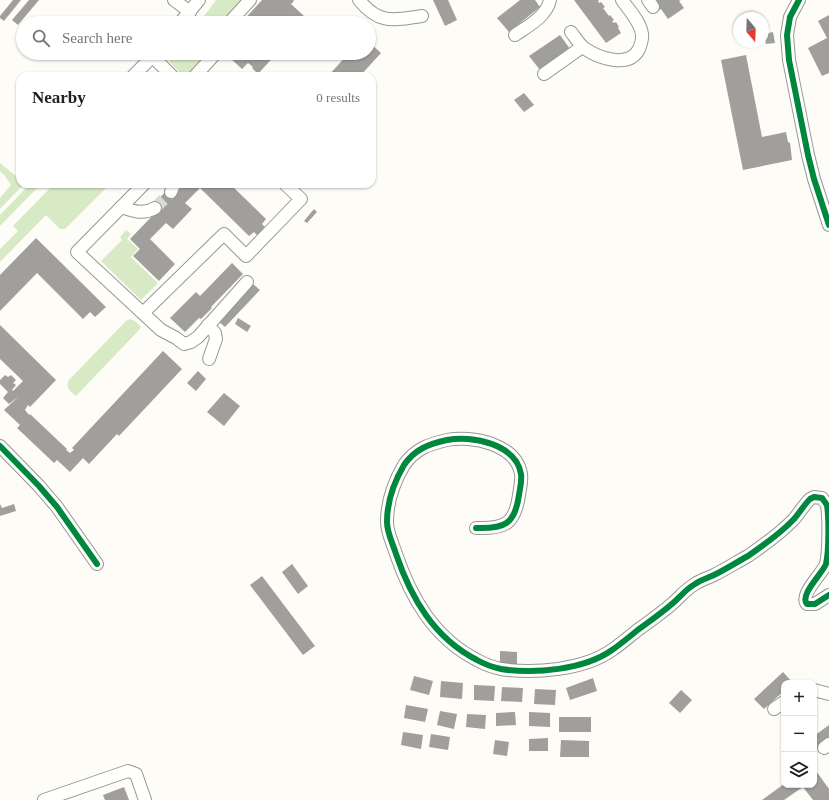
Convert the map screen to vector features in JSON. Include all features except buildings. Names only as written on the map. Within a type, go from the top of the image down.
[{"type":"street","points":[[174,0],[190,12]]},
{"type":"street","points":[[186,16],[199,0]]},
{"type":"street","points":[[235,16],[250,0]]},
{"type":"street","points":[[359,0],[367,10],[376,16],[391,20],[422,16]]},
{"type":"street","points":[[515,35],[545,12],[549,6],[550,0]]},
{"type":"street","points":[[571,32],[582,47],[615,61],[626,60],[637,52],[641,43],[642,35],[638,24],[622,0]]},
{"type":"street","points":[[799,0],[790,17],[787,35],[790,60],[808,155],[814,179],[829,224]]},
{"type":"street","points":[[544,74],[582,47]]},
{"type":"street","points":[[137,72],[150,60]]},
{"type":"street","points":[[159,60],[169,72]]},
{"type":"street","points":[[199,72],[210,60]]},
{"type":"street","points":[[140,188],[77,252],[161,330],[184,344],[191,342],[247,282]]},
{"type":"street","points":[[143,313],[224,234],[246,256],[301,199],[289,188]]},
{"type":"street","points":[[121,207],[136,212],[145,212],[154,208]]},
{"type":"street","points":[[208,325],[215,333],[216,339],[209,358]]},
{"type":"street","points":[[476,528],[496,527],[510,521],[514,516],[522,480],[519,467],[515,461],[503,450],[485,441],[452,439],[427,445],[420,449],[405,465],[393,488],[390,500],[387,524],[399,563],[412,593],[434,626],[455,646],[465,653],[496,668],[510,670],[558,669],[587,662],[612,651],[625,639],[672,604],[696,583],[732,565],[764,544],[788,525],[810,499],[814,497],[822,498],[827,505],[829,556],[825,566],[808,590],[805,597],[805,602],[807,604],[815,604],[829,595]]},
{"type":"street","points":[[0,446],[57,507],[98,564]]},
{"type":"street","points":[[817,691],[829,694]]},
{"type":"street","points":[[44,800],[128,771],[136,774],[145,800]]},
{"type":"green space","points":[[216,0],[243,0],[228,16],[204,16]]},
{"type":"green space","points":[[203,60],[192,72],[179,72],[169,61]]},
{"type":"green space","points":[[0,163],[16,176],[16,188],[20,188],[0,209],[0,198],[11,185],[0,171]]},
{"type":"green space","points":[[26,188],[37,188],[0,226],[0,215]]},
{"type":"green space","points":[[50,188],[106,188],[65,229],[60,229],[46,215],[0,262],[0,249],[18,231],[13,226]]},
{"type":"green space","points":[[126,230],[131,234],[127,239],[138,249],[131,257],[158,283],[141,300],[101,261],[122,240],[120,237]]},
{"type":"green space","points":[[130,319],[135,321],[141,327],[139,330],[76,396],[68,387],[69,380],[126,321]]},
{"type":"tunnel","points":[[155,208],[171,192]]},
{"type":"cycle path","points":[[799,0],[790,17],[787,35],[789,60],[808,155],[829,225]]},
{"type":"cycle path","points":[[476,528],[501,526],[507,523],[515,513],[521,484],[521,474],[511,455],[492,444],[468,439],[457,439],[428,445],[408,459],[397,478],[392,492],[387,515],[387,526],[409,586],[426,615],[448,640],[477,660],[501,669],[528,671],[558,669],[601,657],[661,613],[692,586],[748,556],[778,534],[794,519],[808,501],[814,497],[822,498],[827,505],[828,551],[826,564],[808,590],[805,600],[807,604],[815,604],[829,595]]},
{"type":"cycle path","points":[[0,446],[57,507],[97,564]]}]
